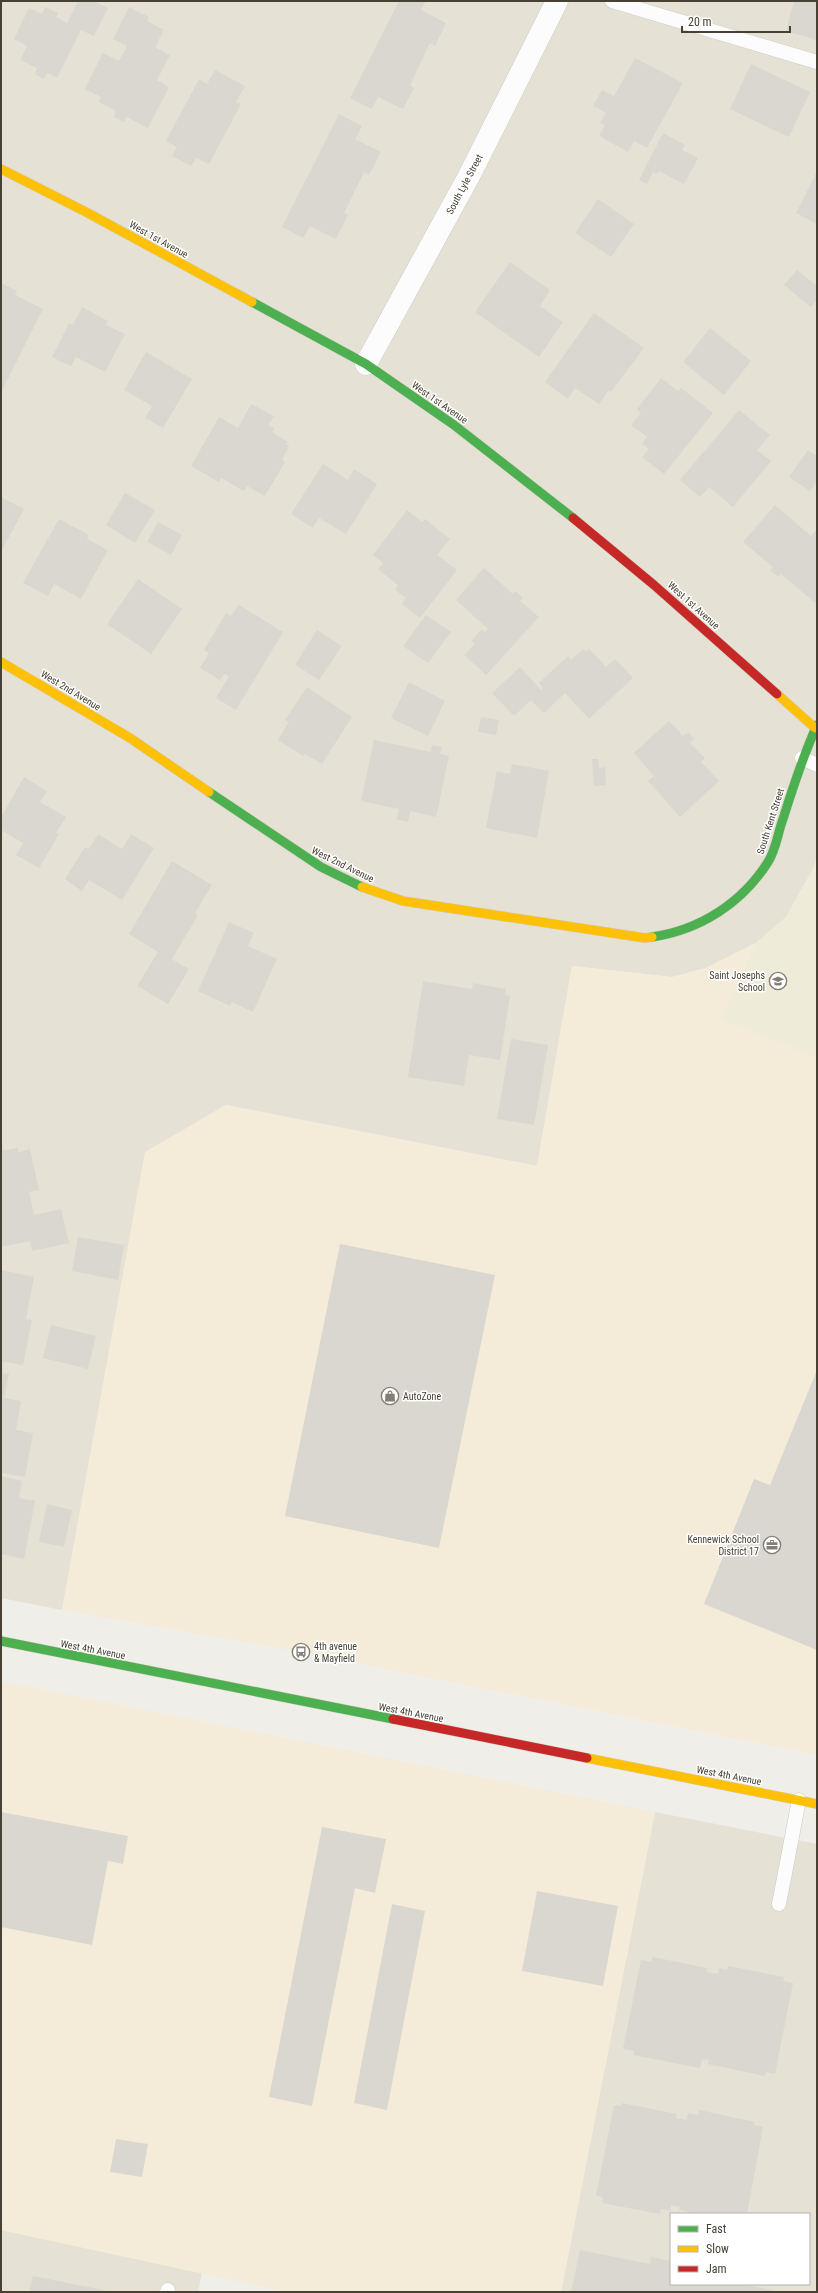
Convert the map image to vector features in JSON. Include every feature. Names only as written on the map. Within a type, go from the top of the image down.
[{"type":"street","name":"South Lyle Street","points":[[366,364],[469,176],[556,1]]},
{"type":"street","name":"West 1st Avenue","points":[[1,169],[86,212],[366,364],[454,425],[539,490],[654,585],[816,726]]},
{"type":"street","name":"West 2nd Avenue","points":[[1,662],[130,738],[273,837],[320,867],[376,892],[403,901],[645,938],[672,934],[686,929],[699,924],[723,910]]},
{"type":"street","name":"South Kent Street","points":[[723,910],[749,886],[769,860],[802,758],[816,726]]},
{"type":"street","name":"West 4th Avenue","points":[[1,1641],[817,1804]]},
{"type":"lane","points":[[612,1],[817,62]]},
{"type":"lane","points":[[802,758],[817,765]]},
{"type":"lane","points":[[779,1904],[799,1800]]},
{"type":"shaded area","points":[[1,1],[817,1],[817,857],[813,869],[786,917],[756,943],[706,968],[672,977],[572,966],[537,1166],[226,1105],[146,1152],[62,1610],[1,1598]]},
{"type":"shaded area","name":"Saint Josephs School","points":[[817,857],[817,1058],[721,1019],[756,943],[786,917],[813,869]]},
{"type":"shaded area","points":[[756,943],[721,1019],[817,1058],[817,1755],[301,1652],[62,1610],[145,1152],[226,1105],[537,1166],[572,966],[672,977],[706,968]]},
{"type":"shaded area","points":[[1,1681],[655,1812],[561,2292],[287,2292],[1,2230]]},
{"type":"shaded area","points":[[655,1812],[817,1844],[817,2292],[561,2292]]},
{"type":"shaded area","points":[[1,2230],[202,2273],[198,2292],[1,2292]]},
{"type":"building","points":[[78,1],[93,1],[108,8],[94,36],[81,30],[57,78],[47,73],[44,79],[35,74],[37,68],[20,60],[27,46],[14,39],[29,8],[42,14],[45,7],[58,13],[56,17],[67,23]]},
{"type":"building","points":[[399,1],[426,1],[421,10],[446,23],[435,46],[430,43],[410,85],[414,88],[403,109],[378,97],[372,109],[350,98]]},
{"type":"building","points":[[794,1],[817,1],[817,40],[786,31]]},
{"type":"building","points":[[129,7],[149,17],[147,21],[164,30],[155,47],[170,55],[157,80],[169,87],[148,128],[127,117],[124,122],[114,117],[116,111],[99,102],[101,97],[85,89],[103,53],[119,61],[127,46],[113,39]]},
{"type":"building","points":[[635,58],[683,83],[647,148],[634,141],[628,152],[599,136],[605,125],[600,123],[606,113],[593,106],[602,90],[614,96]]},
{"type":"building","points":[[751,64],[810,92],[789,137],[730,109]]},
{"type":"building","points":[[215,70],[245,86],[236,102],[241,104],[209,164],[196,158],[191,166],[172,156],[177,147],[166,141],[199,79],[207,84]]},
{"type":"building","points":[[339,114],[362,126],[355,139],[381,152],[369,175],[364,172],[344,213],[348,215],[336,239],[310,226],[303,238],[282,227]]},
{"type":"building","points":[[663,133],[685,145],[682,150],[698,158],[684,184],[659,171],[657,174],[653,172],[647,184],[639,180]]},
{"type":"building","points":[[817,171],[817,224],[796,213]]},
{"type":"building","points":[[598,199],[634,224],[611,257],[575,233]]},
{"type":"building","points":[[510,262],[550,290],[540,306],[563,322],[539,357],[475,312]]},
{"type":"building","points":[[797,270],[817,286],[817,300],[811,307],[784,285]]},
{"type":"building","points":[[1,283],[17,291],[15,295],[43,309],[1,393]]},
{"type":"building","points":[[82,307],[108,321],[106,325],[125,334],[105,372],[76,357],[71,366],[52,357],[69,323],[73,325]]},
{"type":"building","points":[[594,313],[644,348],[611,392],[609,390],[599,404],[575,388],[568,399],[545,382]]},
{"type":"building","points":[[710,328],[751,361],[724,395],[683,362]]},
{"type":"building","points":[[146,352],[192,379],[163,428],[145,418],[152,406],[124,390]]},
{"type":"building","points":[[661,378],[678,391],[681,388],[713,413],[664,474],[642,457],[649,449],[642,444],[647,437],[631,425],[641,413],[637,409]]},
{"type":"building","points":[[251,404],[274,416],[268,425],[274,428],[272,432],[288,442],[286,444],[289,446],[282,460],[285,462],[265,496],[247,486],[244,491],[221,478],[219,482],[191,466],[219,417],[238,428]]},
{"type":"building","points":[[739,410],[770,435],[757,450],[771,461],[733,507],[709,487],[700,497],[680,480]]},
{"type":"building","points":[[808,450],[817,456],[817,481],[810,491],[789,477]]},
{"type":"building","points":[[323,464],[348,480],[354,469],[377,484],[346,534],[319,518],[313,528],[291,514]]},
{"type":"building","points":[[125,493],[155,510],[135,543],[106,525]]},
{"type":"building","points":[[1,497],[24,509],[1,552]]},
{"type":"building","points":[[775,505],[811,536],[817,529],[817,601],[815,603],[781,574],[778,577],[770,570],[773,567],[743,542]]},
{"type":"building","points":[[407,510],[422,522],[425,519],[450,539],[437,555],[457,570],[420,618],[402,604],[406,598],[395,590],[398,585],[378,569],[383,563],[373,555]]},
{"type":"building","points":[[59,519],[89,535],[87,539],[108,550],[81,599],[54,584],[48,596],[23,583]]},
{"type":"building","points":[[158,522],[182,535],[171,555],[147,542]]},
{"type":"building","points":[[484,568],[513,594],[515,591],[523,598],[520,601],[539,617],[486,675],[464,655],[475,644],[471,641],[482,629],[485,632],[488,629],[456,600]]},
{"type":"building","points":[[138,579],[182,609],[151,654],[107,624]]},
{"type":"building","points":[[239,605],[283,632],[236,710],[216,698],[229,676],[224,674],[220,680],[200,668],[209,653],[204,650],[226,613],[231,616]]},
{"type":"building","points":[[426,615],[451,632],[428,663],[403,646]]},
{"type":"building","points":[[317,630],[342,646],[319,680],[295,665]]},
{"type":"building","points":[[583,649],[586,652],[589,649],[606,667],[615,659],[633,678],[589,719],[565,693],[544,713],[531,700],[514,716],[492,693],[520,667],[541,690],[543,688],[539,683],[568,656],[571,660]]},
{"type":"building","points":[[409,682],[445,701],[428,736],[391,718]]},
{"type":"building","points":[[307,687],[352,717],[322,764],[305,754],[303,756],[278,740],[289,722],[285,720]]},
{"type":"building","points":[[481,717],[499,720],[496,735],[478,732]]},
{"type":"building","points":[[669,721],[683,736],[688,732],[694,739],[690,743],[705,758],[701,762],[719,781],[680,817],[648,781],[654,776],[634,753]]},
{"type":"building","points":[[374,740],[431,752],[432,745],[442,747],[440,754],[449,756],[436,817],[410,811],[408,822],[396,819],[399,809],[361,801]]},
{"type":"building","points":[[592,759],[598,759],[599,768],[605,767],[606,785],[594,786]]},
{"type":"building","points":[[512,764],[549,771],[537,838],[486,828],[497,771],[510,774]]},
{"type":"building","points":[[24,777],[47,791],[40,802],[66,817],[56,833],[59,834],[39,868],[16,855],[23,843],[1,830],[1,817]]},
{"type":"building","points":[[98,834],[122,849],[131,834],[154,848],[122,900],[89,880],[82,891],[65,879],[85,847],[89,849]]},
{"type":"building","points":[[172,861],[212,885],[195,913],[198,915],[172,959],[189,969],[168,1004],[137,986],[158,952],[129,934]]},
{"type":"building","points":[[229,922],[254,933],[248,946],[277,959],[253,1012],[232,1002],[230,1006],[198,991]]},
{"type":"building","points":[[423,981],[472,989],[473,983],[506,989],[505,995],[510,996],[500,1060],[469,1055],[464,1086],[408,1077]]},
{"type":"building","points":[[511,1039],[548,1045],[534,1125],[497,1119]]},
{"type":"building","points":[[18,1148],[18,1152],[30,1149],[39,1190],[29,1192],[34,1215],[61,1209],[69,1243],[32,1251],[30,1241],[1,1247],[1,1151]]},
{"type":"building","points":[[78,1237],[124,1245],[118,1280],[72,1271]]},
{"type":"building","name":"AutoZone","points":[[340,1244],[495,1275],[439,1548],[285,1516]]},
{"type":"building","points":[[1,1270],[34,1277],[26,1319],[32,1320],[23,1365],[1,1361]]},
{"type":"building","points":[[51,1325],[96,1336],[88,1369],[43,1358]]},
{"type":"building","name":"Kennewick School District 17","points":[[817,1370],[817,1650],[704,1604],[754,1479],[770,1485]]},
{"type":"building","points":[[1,1373],[9,1374],[4,1398],[21,1401],[16,1430],[33,1433],[25,1477],[1,1473]]},
{"type":"building","points":[[1,1476],[22,1481],[19,1498],[35,1501],[24,1559],[1,1554]]},
{"type":"building","points":[[47,1504],[72,1510],[64,1547],[39,1542]]},
{"type":"building","points":[[1,1812],[128,1836],[123,1864],[108,1861],[92,1945],[1,1927]]},
{"type":"building","points":[[322,1827],[386,1839],[375,1893],[355,1888],[312,2106],[269,2097]]},
{"type":"building","points":[[537,1891],[618,1906],[603,1986],[522,1971]]},
{"type":"building","points":[[392,1904],[425,1911],[387,2110],[354,2103]]},
{"type":"building","points":[[653,1957],[707,1968],[707,1972],[718,1974],[719,1968],[727,1970],[728,1966],[784,1977],[783,1981],[793,1983],[775,2074],[766,2072],[765,2076],[708,2064],[709,2060],[702,2059],[700,2068],[633,2055],[634,2051],[623,2049],[641,1960],[651,1962]]},
{"type":"building","points":[[622,2103],[677,2114],[676,2118],[687,2120],[688,2113],[698,2115],[699,2110],[755,2122],[754,2125],[763,2127],[747,2213],[693,2213],[679,2210],[680,2207],[671,2205],[670,2211],[661,2209],[660,2214],[602,2203],[603,2197],[596,2196],[614,2105],[622,2106]]},
{"type":"building","points":[[116,2139],[148,2144],[142,2177],[110,2172]]},
{"type":"building","points":[[580,2250],[650,2264],[651,2257],[670,2261],[670,2285],[748,2285],[780,2292],[571,2292]]},
{"type":"building","points":[[33,2276],[108,2291],[108,2292],[29,2292]]},
{"type":"traffic: fast","points":[[252,302],[366,364],[454,425],[573,518]]},
{"type":"traffic: fast","points":[[652,937],[687,928],[703,921],[733,902],[758,877],[773,852],[798,772],[817,725]]},
{"type":"traffic: fast","points":[[209,792],[321,867],[362,887]]},
{"type":"traffic: fast","points":[[1,1641],[393,1719]]},
{"type":"traffic: slow","points":[[1,169],[86,212],[252,302]]},
{"type":"traffic: slow","points":[[1,662],[130,738],[209,792]]},
{"type":"traffic: slow","points":[[777,694],[815,728]]},
{"type":"traffic: slow","points":[[362,887],[403,901],[645,938],[652,937]]},
{"type":"traffic: slow","points":[[587,1758],[817,1804]]},
{"type":"traffic: jam","points":[[573,518],[654,585],[777,694]]},
{"type":"traffic: jam","points":[[393,1719],[587,1758]]},
{"type":"place","name":"Saint Josephs School","points":[[778,981]]},
{"type":"place","name":"AutoZone","points":[[390,1396]]},
{"type":"place","name":"Kennewick School District 17","points":[[772,1545]]},
{"type":"place","name":"4th avenue & Mayfield","points":[[301,1652]]}]
